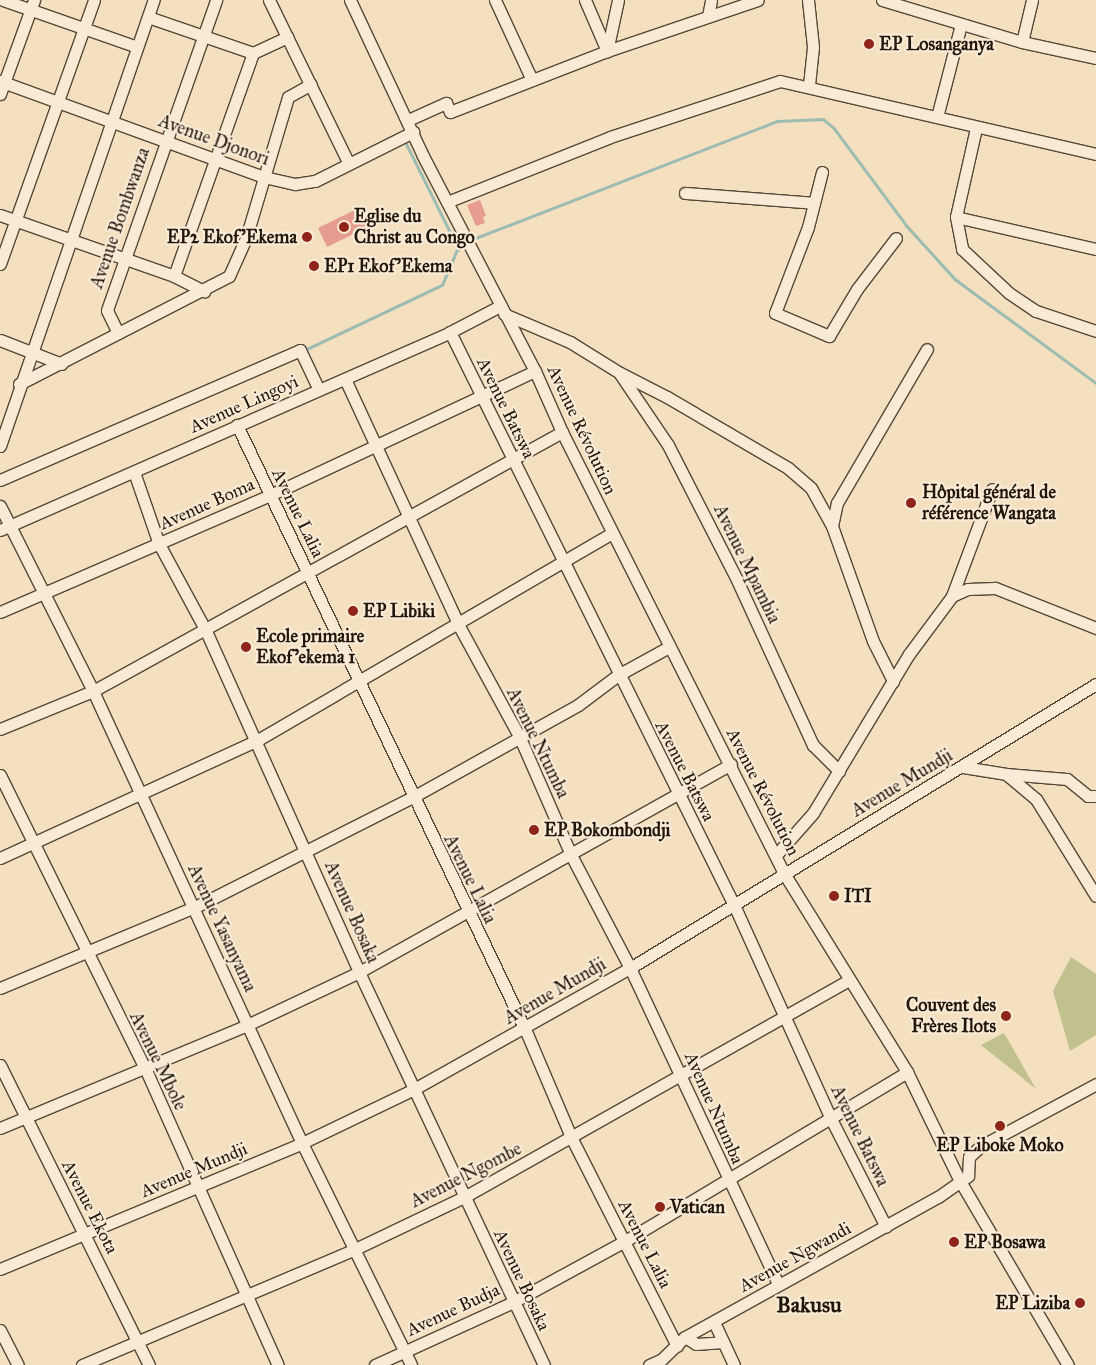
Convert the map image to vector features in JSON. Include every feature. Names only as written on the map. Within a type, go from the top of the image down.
[{"type":"street","points":[[3,0],[32,5],[84,29],[137,47]]},
{"type":"street","points":[[0,264],[94,0]]},
{"type":"street","points":[[0,446],[19,384],[154,0]]},
{"type":"street","name":"Avenue Bombwanza","points":[[118,333],[107,310],[201,35],[216,0]]},
{"type":"street","points":[[269,0],[349,164]]},
{"type":"street","name":"Avenue Révolution","points":[[350,0],[446,202],[535,371],[562,432],[612,533],[669,647],[731,764],[785,875],[848,981],[907,1072],[960,1181],[1068,1365]]},
{"type":"street","points":[[495,0],[532,80]]},
{"type":"street","points":[[585,0],[607,51]]},
{"type":"street","points":[[607,51],[618,0]]},
{"type":"street","points":[[708,16],[711,0]]},
{"type":"street","points":[[408,120],[446,103],[450,112],[607,51],[758,0]]},
{"type":"street","points":[[808,0],[813,47],[810,86]]},
{"type":"street","points":[[882,0],[912,4],[961,24],[1022,42],[1096,58]]},
{"type":"street","points":[[1022,42],[1032,0]]},
{"type":"street","points":[[0,94],[2,81],[32,5]]},
{"type":"street","points":[[148,17],[253,53],[287,37]]},
{"type":"street","points":[[937,117],[961,24]]},
{"type":"street","points":[[174,276],[253,53]]},
{"type":"street","name":"Avenue Djonori","points":[[2,81],[264,177],[295,184],[315,181],[413,132]]},
{"type":"street","points":[[446,202],[610,137],[780,81],[810,86],[976,128],[1096,154]]},
{"type":"street","points":[[19,384],[62,364],[118,333],[223,281],[235,269],[288,97],[311,84]]},
{"type":"street","points":[[976,128],[956,217],[959,239],[968,257],[1009,293],[1056,319],[1096,331]]},
{"type":"street","points":[[822,172],[814,203],[775,311],[829,336],[857,289],[896,238]]},
{"type":"street","points":[[685,193],[814,203]]},
{"type":"street","points":[[0,215],[71,238],[174,276],[204,291]]},
{"type":"street","points":[[956,217],[1096,249]]},
{"type":"street","points":[[502,310],[570,342],[620,374],[788,468],[811,488],[832,526],[874,641],[893,681]]},
{"type":"street","name":"Avenue Lingoyi","points":[[5,527],[502,310]]},
{"type":"street","name":"Avenue Batswa","points":[[450,332],[511,460],[563,560],[676,793],[734,905],[830,1117],[886,1227]]},
{"type":"street","points":[[0,340],[62,364]]},
{"type":"street","points":[[832,526],[837,503],[927,349]]},
{"type":"street","points":[[0,480],[58,459],[300,350],[319,390]]},
{"type":"street","name":"Avenue Boma","points":[[0,612],[268,496],[535,371]]},
{"type":"street","name":"Avenue Mpambia","points":[[620,374],[668,446],[737,580],[813,745],[839,771]]},
{"type":"street","name":"Avenue Ntumba","points":[[344,379],[410,516],[459,626],[520,738],[571,855],[630,968],[727,1180],[778,1284]]},
{"type":"street","name":"Avenue Lalia","points":[[237,425],[268,496],[361,681],[411,798],[524,1029],[572,1138],[677,1346]]},
{"type":"street","points":[[0,729],[93,691],[206,631],[562,432]]},
{"type":"street","name":"Avenue Bosaka","points":[[134,472],[159,544],[206,631],[359,972],[544,1365]]},
{"type":"street","points":[[952,596],[992,490]]},
{"type":"street","name":"Avenue Yasanyama","points":[[0,506],[5,527],[43,592],[93,691],[195,907],[302,1143],[411,1365]]},
{"type":"street","points":[[0,858],[141,796],[256,741],[459,626],[563,560],[612,533]]},
{"type":"street","points":[[776,855],[813,813],[941,606],[952,596],[968,589],[995,588],[1096,628]]},
{"type":"street","points":[[0,988],[195,907],[306,852],[411,798],[520,738],[578,705],[618,675],[669,647]]},
{"type":"street","name":"Avenue Mundji","points":[[0,1269],[86,1235],[302,1143],[414,1089],[630,968],[963,767],[1096,684]]},
{"type":"street","points":[[0,1128],[26,1119],[247,1025],[359,972],[571,855],[676,793],[731,764]]},
{"type":"street","points":[[963,767],[1006,774],[1067,779],[1088,796],[1096,796]]},
{"type":"street","points":[[1006,774],[1036,799],[1096,896]]},
{"type":"street","name":"Avenue Mbole","points":[[0,775],[85,954],[145,1068],[197,1188],[278,1365]]},
{"type":"street","name":"Avenue Ngombe","points":[[82,1365],[138,1343],[355,1249],[464,1197],[681,1076],[783,1015],[848,981]]},
{"type":"street","name":"Avenue Ekota","points":[[0,1065],[149,1365]]},
{"type":"street","name":"Avenue Budja","points":[[375,1365],[513,1302],[625,1241],[907,1072]]},
{"type":"street","points":[[960,1181],[968,1176],[969,1157],[982,1146],[1096,1084]]},
{"type":"street","name":"Avenue Ngwandi","points":[[649,1365],[677,1346],[685,1337],[778,1284],[886,1227],[960,1181]]},
{"type":"street","points":[[714,1322],[734,1365]]},
{"type":"street","points":[[0,1330],[18,1365]]},
{"type":"street","points":[[685,1337],[696,1344],[723,1342]]},
{"type":"green space","points":[[1071,957],[1096,974],[1096,1035],[1070,1051],[1053,991]]},
{"type":"green space","points":[[1004,1033],[1036,1089],[981,1045]]},
{"type":"building","points":[[480,200],[486,216],[483,217],[485,223],[476,226],[467,205]]},
{"type":"building","name":"Eglise du Christ au Congo","points":[[361,207],[370,226],[327,247],[318,228]]},
{"type":"waterway","points":[[473,239],[777,121],[823,119],[834,128],[907,226],[955,279],[1096,383]]},
{"type":"waterway","points":[[406,143],[459,250]]},
{"type":"waterway","points":[[307,349],[442,285],[457,250]]},
{"type":"place","name":"EP Losanganya","points":[[869,44]]},
{"type":"place","name":"Eglise du Christ au Congo","points":[[344,227]]},
{"type":"place","name":"EP2 Ekof'Ekema","points":[[307,237]]},
{"type":"place","name":"EP1 Ekof'Ekema","points":[[314,266]]},
{"type":"place","name":"Hôpital général de référence Wangata","points":[[911,503]]},
{"type":"place","name":"EP Libiki","points":[[353,611]]},
{"type":"place","name":"Ecole primaire Ekof'ekema 1","points":[[246,647]]},
{"type":"place","name":"EP Bokombondji","points":[[534,830]]},
{"type":"place","name":"ITI","points":[[834,896]]},
{"type":"place","name":"Couvent des Frères Ilots","points":[[1006,1016]]},
{"type":"place","name":"EP Liboke Moko","points":[[1000,1126]]},
{"type":"place","name":"Vatican","points":[[660,1207]]},
{"type":"place","name":"EP Bosawa","points":[[954,1242]]},
{"type":"place","name":"EP Liziba","points":[[1080,1303]]},
{"type":"district","name":"Bakusu","points":[[809,1305]]}]
